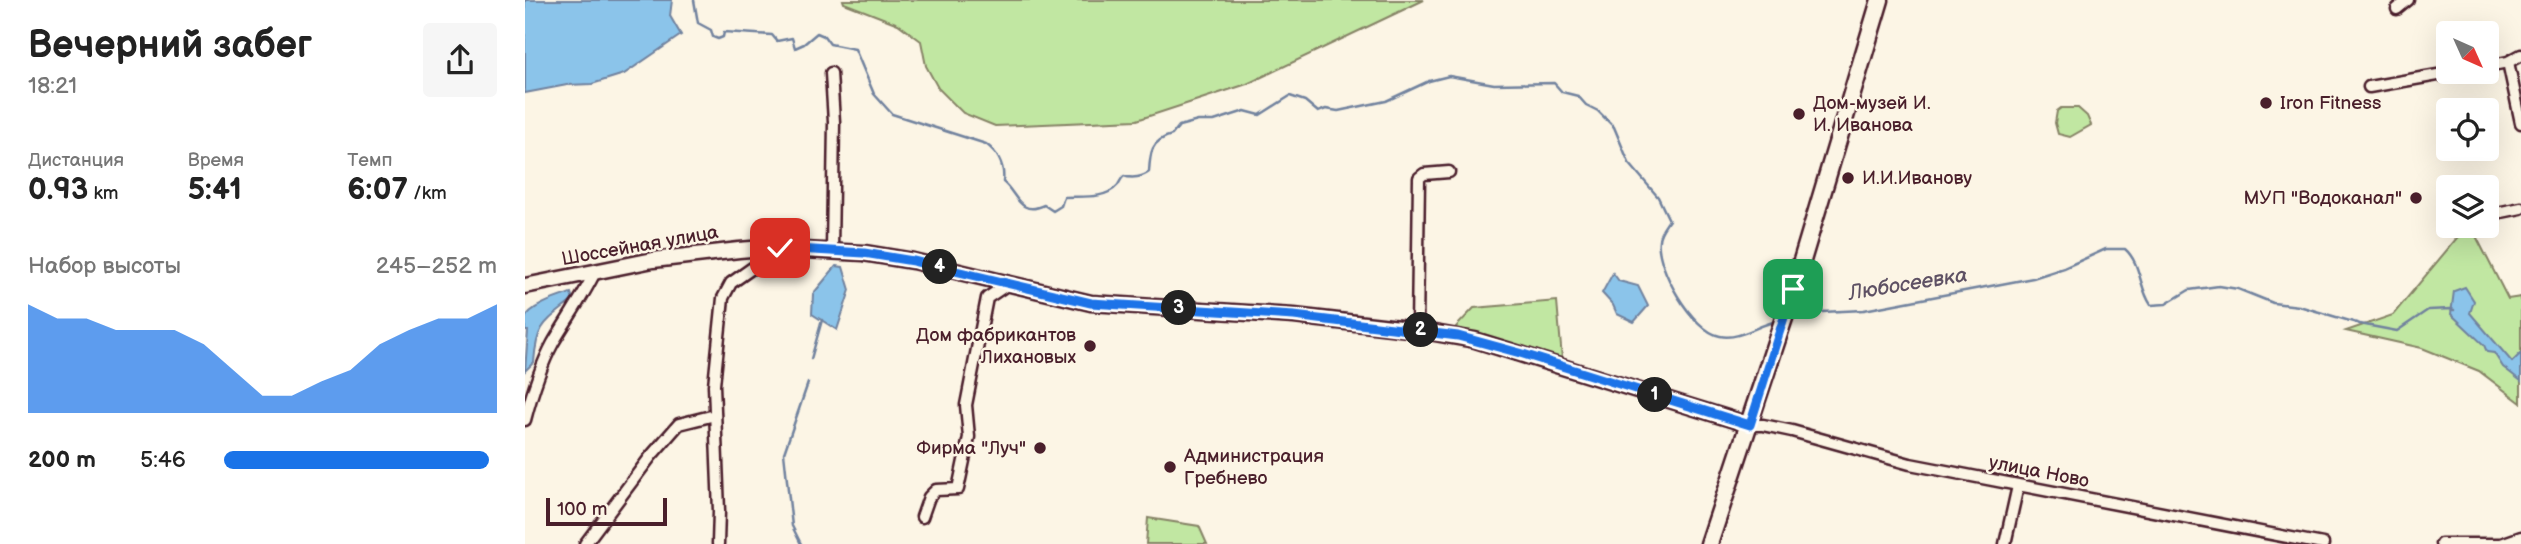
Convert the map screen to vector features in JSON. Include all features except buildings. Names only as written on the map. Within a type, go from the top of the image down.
[{"type":"main road","points":[[1709,544],[1792,294],[1880,0]]},
{"type":"street","points":[[2397,9],[2408,0]]},
{"type":"street","points":[[2499,64],[2521,55]]},
{"type":"street","points":[[2508,62],[2521,123]]},
{"type":"street","points":[[831,73],[834,122],[832,250]]},
{"type":"street","points":[[2369,87],[2436,75]]},
{"type":"street","points":[[1416,330],[1419,178],[1424,174],[1449,172]]},
{"type":"street","points":[[2499,213],[2521,208]]},
{"type":"street","points":[[718,544],[714,385],[723,298],[731,283],[780,248]]},
{"type":"street","points":[[746,249],[747,271]]},
{"type":"street","name":"Шоссейная улица","points":[[525,286],[653,260],[746,249],[832,250],[913,261],[1091,303],[1244,312],[1416,330],[1475,340],[1750,425]]},
{"type":"street","points":[[525,419],[537,377],[595,272]]},
{"type":"street","points":[[922,517],[929,497],[936,490],[958,489],[969,436],[965,405],[987,298],[1008,284]]},
{"type":"street","points":[[585,544],[651,456],[679,424],[715,415]]},
{"type":"street","name":"улица Ново","points":[[1750,425],[1792,431],[1910,464],[2323,544]]},
{"type":"street","points":[[2005,544],[2018,486]]},
{"type":"street","points":[[2441,544],[2501,544],[2521,537]]},
{"type":"green space","points":[[843,0],[1424,0],[1247,84],[1137,120],[995,126],[963,113],[938,88],[926,66],[921,41],[898,24],[844,3]]},
{"type":"green space","points":[[2061,108],[2078,108],[2087,116],[2091,125],[2070,137],[2058,134],[2055,123],[2057,111]]},
{"type":"green space","points":[[2457,238],[2477,238],[2508,299],[2521,297],[2521,403],[2479,371],[2422,348],[2346,331],[2393,315]]},
{"type":"green space","points":[[1557,301],[1562,359],[1501,340],[1452,331],[1474,308]]},
{"type":"green space","points":[[1148,518],[1199,526],[1207,544],[1146,544]]},
{"type":"water","points":[[525,0],[672,0],[670,16],[681,35],[624,74],[592,84],[567,85],[525,93]]},
{"type":"water","points":[[836,266],[843,267],[850,290],[837,330],[812,314],[813,294]]},
{"type":"water","points":[[1613,273],[1619,281],[1638,286],[1648,306],[1634,322],[1617,314],[1602,293]]},
{"type":"water","points":[[2465,287],[2474,301],[2470,313],[2512,362],[2521,353],[2521,381],[2503,367],[2494,353],[2487,352],[2484,345],[2451,314],[2454,291]]},
{"type":"water","points":[[571,293],[573,300],[549,319],[540,331],[534,362],[525,371],[528,331],[525,331],[525,319],[532,310]]},
{"type":"waterway","name":"Любосеевка","points":[[694,0],[698,23],[711,30],[713,37],[718,39],[723,37],[724,32],[772,35],[777,41],[792,38],[795,48],[817,33],[824,36],[830,44],[855,49],[874,94],[892,114],[986,144],[1000,161],[1003,182],[1019,202],[1029,208],[1044,205],[1053,211],[1061,206],[1064,197],[1100,195],[1113,190],[1124,176],[1147,174],[1153,148],[1160,140],[1172,135],[1179,126],[1198,121],[1214,121],[1245,111],[1260,115],[1290,96],[1305,101],[1318,112],[1326,109],[1338,111],[1386,101],[1429,81],[1449,76],[1494,84],[1554,83],[1562,92],[1578,96],[1614,127],[1629,163],[1658,197],[1669,220],[1659,237],[1663,265],[1678,296],[1699,323],[1709,332],[1727,337],[1777,321]]},
{"type":"waterway","name":"Любосеевка","points":[[1790,318],[1822,312],[1864,310],[2033,278],[2064,268],[2106,249],[2125,249],[2130,255],[2151,305],[2166,304],[2189,290],[2219,286],[2238,289],[2273,303],[2299,306],[2360,324],[2397,331],[2428,310],[2454,310]]},
{"type":"waterway","points":[[811,359],[822,320]]},
{"type":"waterway","points":[[801,544],[792,526],[784,453],[808,383]]},
{"type":"place","name":"Iron Fitness","points":[[2266,103]]},
{"type":"place","name":"Дом-музей И. И. Иванова","points":[[1799,114]]},
{"type":"place","name":"И.И.Иванову","points":[[1848,178]]},
{"type":"place","name":"МУП \"Водоканал\"","points":[[2416,198]]},
{"type":"place","name":"Дом фабрикантов Лихановых","points":[[1090,346]]},
{"type":"place","name":"Фирма \"Луч\"","points":[[1040,448]]},
{"type":"place","name":"Администрация Гребнево","points":[[1170,467]]},
{"type":"route","points":[[780,248],[864,253],[913,261],[1091,303],[1294,316],[1458,336],[1750,425],[1793,289]]}]
